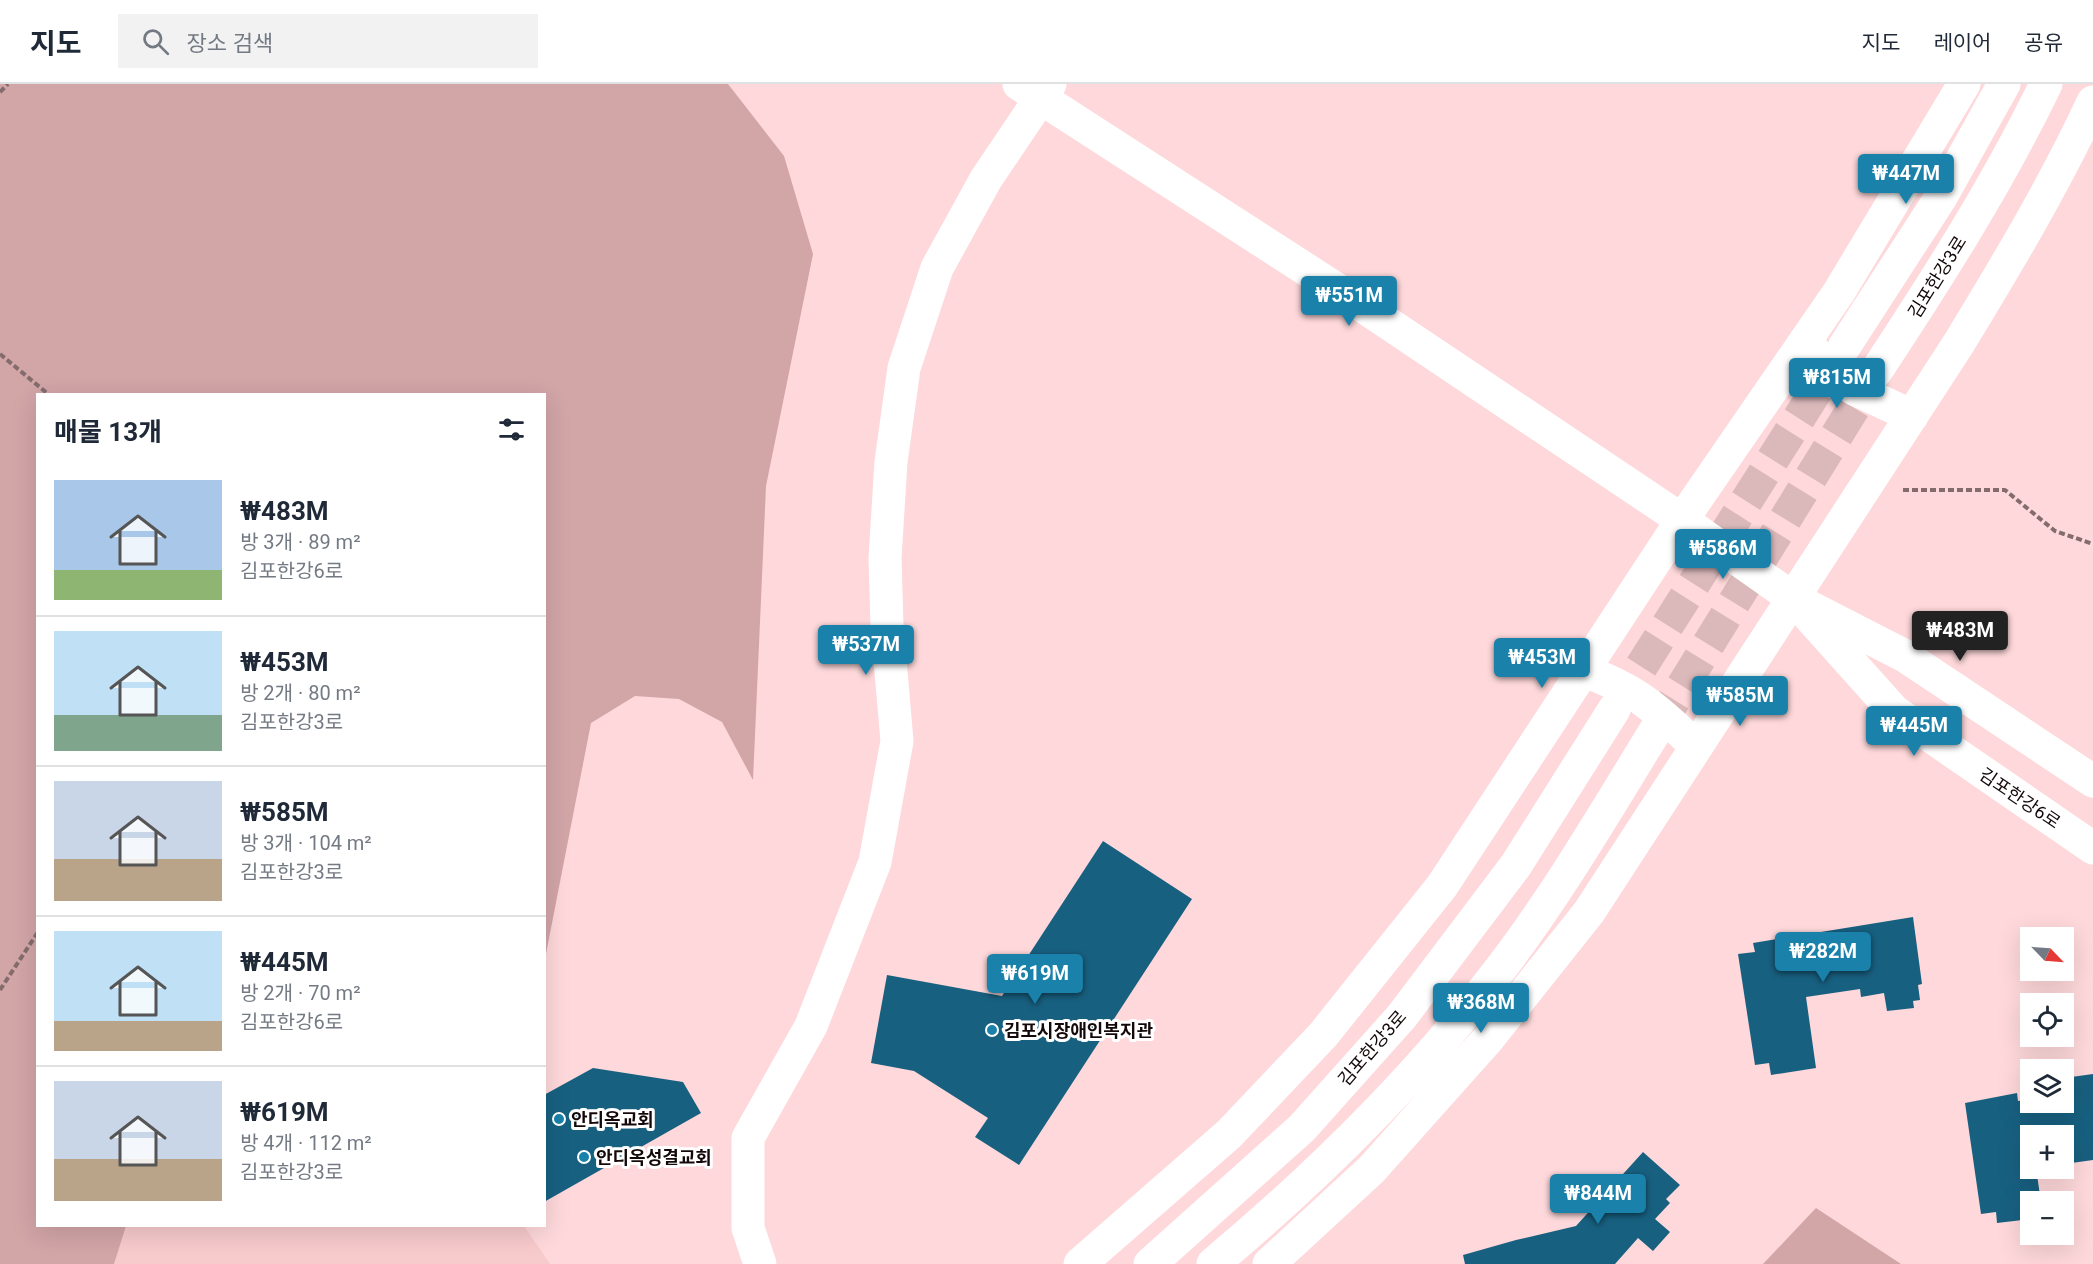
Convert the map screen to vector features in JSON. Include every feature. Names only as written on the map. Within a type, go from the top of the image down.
[{"type":"street","points":[[1080,1264],[1229,1134],[1323,1035],[1442,886],[1682,519],[1839,292],[1964,84]]},
{"type":"street","points":[[1844,347],[1941,197],[2004,84]]},
{"type":"street","name":"김포한강3로","points":[[1875,373],[1948,262],[2020,138],[2046,84]]},
{"type":"street","points":[[760,1264],[748,1227],[748,1138],[811,1026],[875,862],[897,741],[887,626],[885,558],[891,462],[904,368],[937,268],[1036,89]]},
{"type":"street","name":"김포한강6로","points":[[1036,89],[1682,519],[1794,599],[1905,656],[2093,781]]},
{"type":"street","points":[[1269,1264],[1372,1169],[1488,1039],[1589,912],[1912,416],[2016,248],[2073,146],[2093,102]]},
{"type":"street","points":[[1804,341],[1836,375],[1854,389],[1912,416]]},
{"type":"street","name":"김포한강6로","points":[[1794,599],[1894,711],[2093,848]]},
{"type":"street","points":[[1584,671],[1617,683],[1654,706],[1696,747]]},
{"type":"street","name":"김포한강3로","points":[[1150,1264],[1302,1128],[1401,1016],[1516,865],[1615,708]]},
{"type":"street","points":[[1213,1264],[1345,1147],[1431,1055],[1502,968],[1561,884],[1657,728]]},
{"type":"path","points":[[0,92],[8,84]]},
{"type":"path","points":[[0,354],[47,393]]},
{"type":"path","points":[[1899,490],[2005,490],[2055,531],[2093,544]]},
{"type":"path","points":[[0,990],[36,935]]},
{"type":"shaded area","points":[[0,84],[728,84],[784,156],[813,254],[766,486],[753,780],[722,722],[679,699],[635,696],[591,723],[546,954],[546,393],[36,393],[36,1227],[126,1227],[114,1264],[0,1264]]},
{"type":"shaded area","points":[[1816,1208],[1901,1264],[1763,1264]]},
{"type":"shaded area","points":[[126,1227],[525,1227],[550,1264],[114,1264]]},
{"type":"building","name":"김포시장애인복지관","points":[[1103,841],[1192,899],[1019,1165],[975,1137],[988,1118],[914,1071],[871,1063],[887,975],[1002,996]]},
{"type":"building","points":[[1913,917],[1922,984],[1918,985],[1920,1000],[1913,1001],[1914,1008],[1887,1011],[1884,993],[1861,997],[1860,989],[1806,997],[1816,1068],[1771,1075],[1769,1063],[1755,1065],[1738,954],[1755,952],[1753,943]]},
{"type":"building","name":"안디옥성결교회","points":[[593,1068],[683,1082],[701,1113],[546,1201],[546,1094]]},
{"type":"building","points":[[2093,1074],[2093,1160],[2074,1163],[2074,1125],[2020,1125],[2020,1179],[2038,1179],[2039,1191],[2020,1191],[2020,1220],[1997,1223],[1996,1212],[1981,1214],[1965,1103],[2017,1093],[2018,1101],[2020,1101],[2020,1113],[2074,1113],[2074,1077]]},
{"type":"building","points":[[1643,1152],[1680,1185],[1666,1199],[1670,1203],[1655,1219],[1670,1232],[1653,1251],[1638,1238],[1615,1264],[1465,1264],[1463,1255],[1576,1226]]},
{"type":"tunnel","points":[[1615,708],[1844,347]]},
{"type":"tunnel","points":[[1657,728],[1875,373]]},
{"type":"place","name":"김포시장애인복지관","points":[[992,1030]]},
{"type":"place","name":"안디옥교회","points":[[559,1119]]},
{"type":"place","name":"안디옥성결교회","points":[[584,1157]]}]
